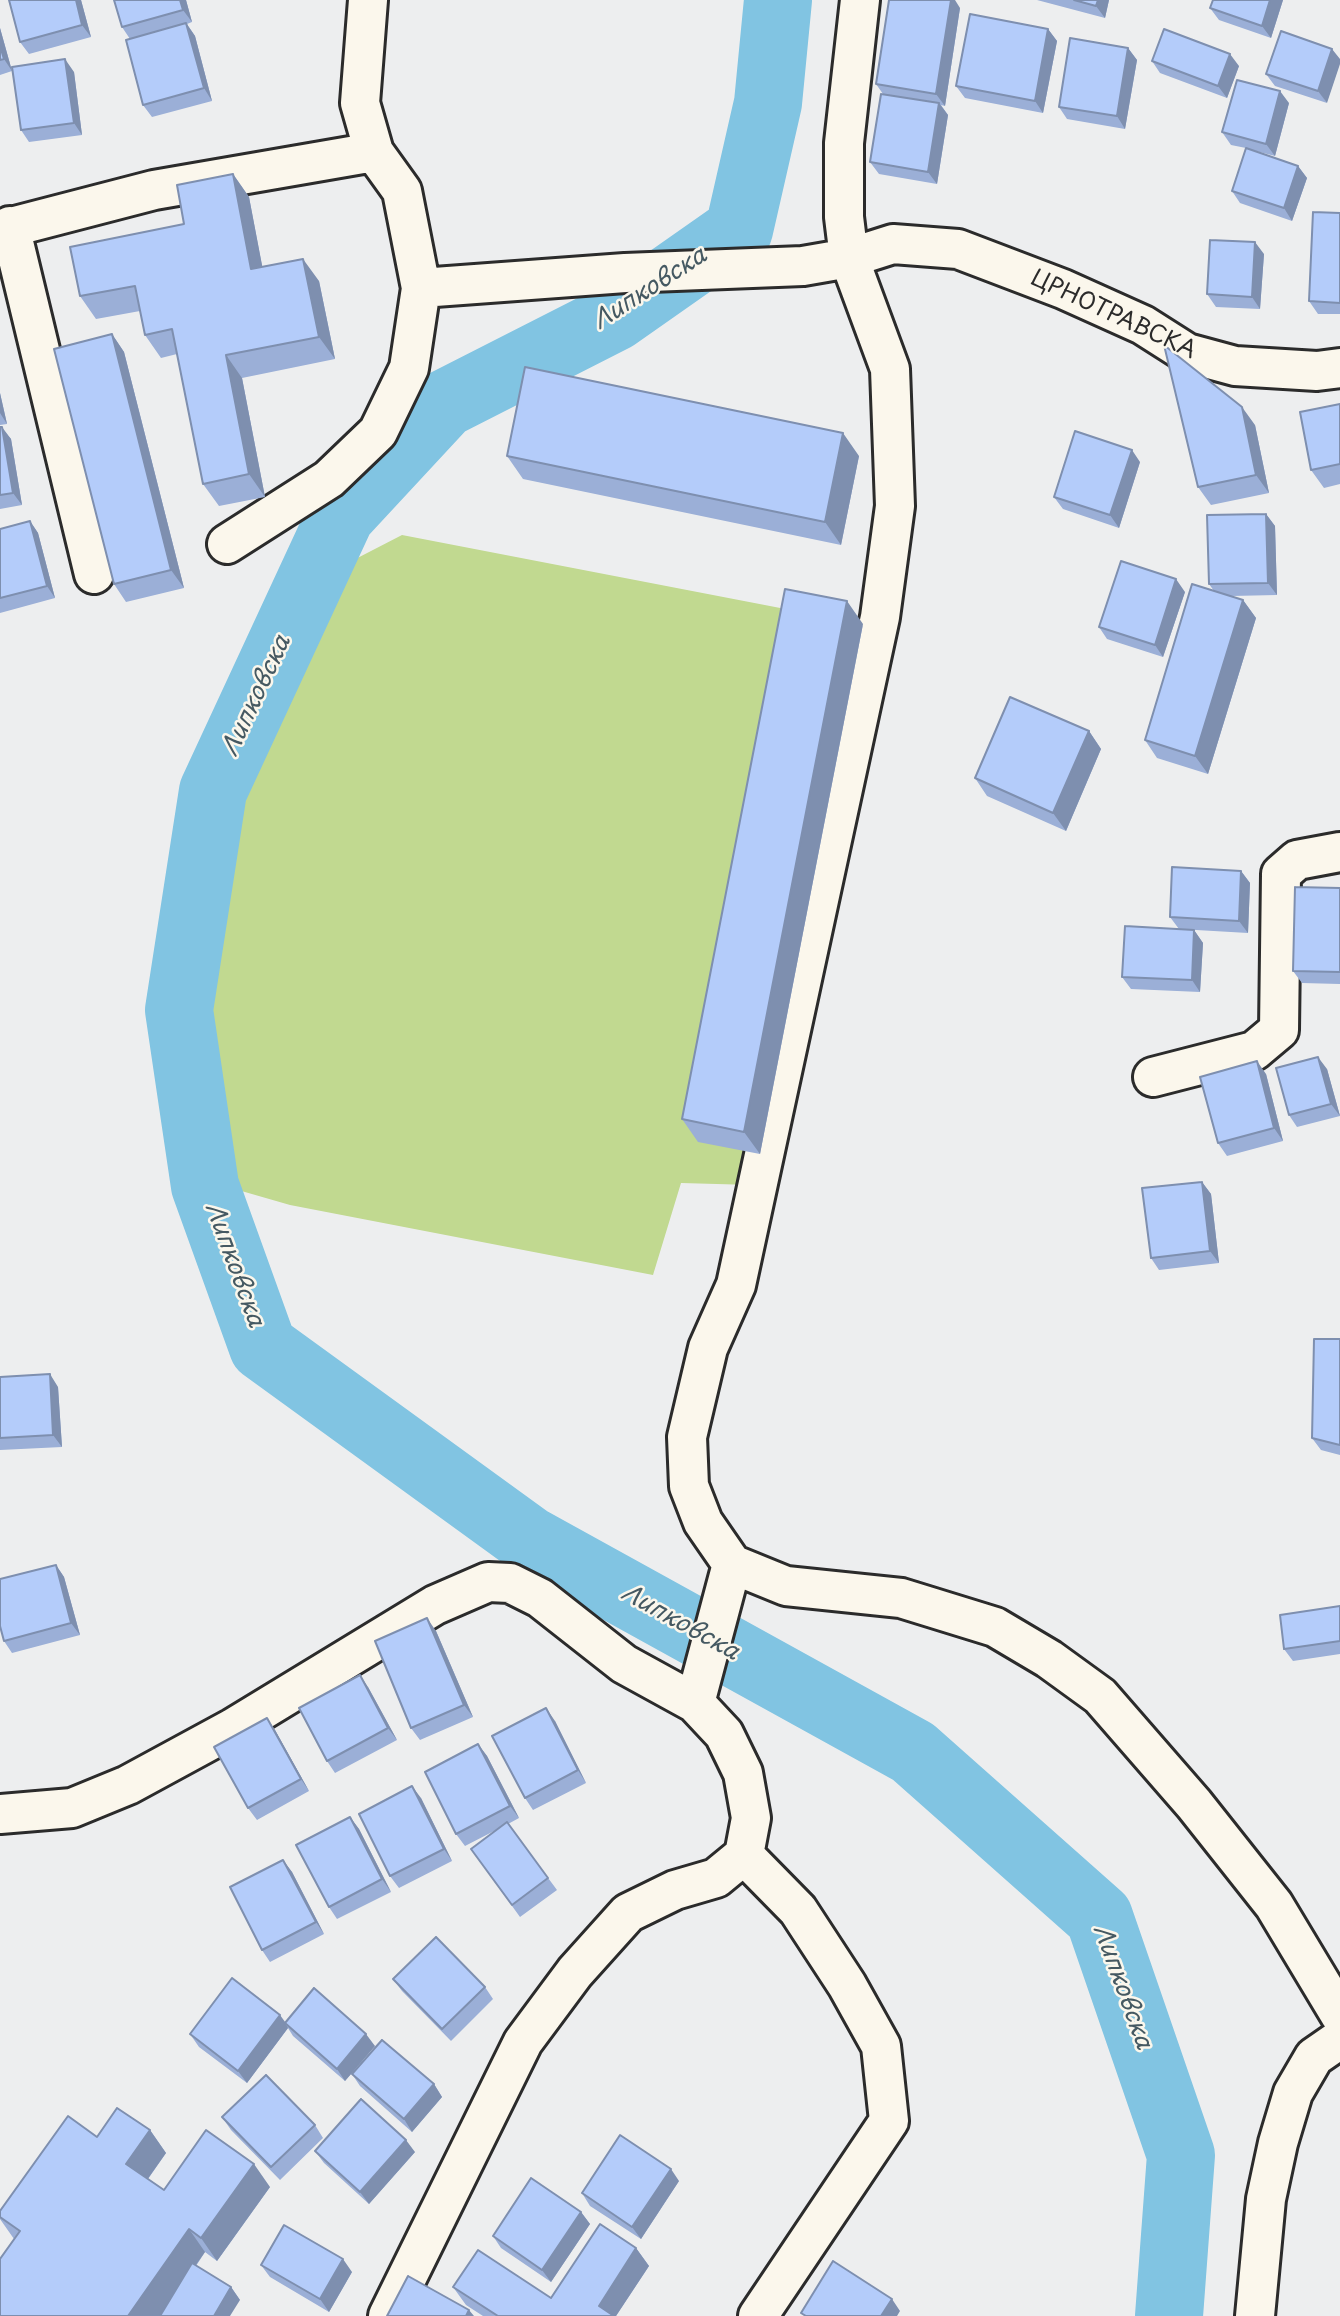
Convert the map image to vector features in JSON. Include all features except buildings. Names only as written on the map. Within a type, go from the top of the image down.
[{"type":"street","points":[[227,544],[329,479],[378,432],[409,368],[421,288],[402,191],[374,152],[360,103],[368,0]]},
{"type":"street","points":[[860,0],[844,143],[844,217],[849,258],[890,369],[895,506],[880,617],[736,1285],[708,1348],[687,1437],[689,1486],[703,1522],[732,1564],[786,1586],[901,1598],[995,1627],[1049,1659],[1100,1696],[1194,1804],[1274,1905],[1340,2015]]},
{"type":"street","points":[[94,574],[5,228],[154,190],[374,152]]},
{"type":"street","name":"ЦРНОТРАВСКА","points":[[421,288],[625,272],[803,266],[849,258],[893,244],[958,249],[1075,294],[1143,325],[1187,353],[1235,366],[1317,372],[1340,368]]},
{"type":"street","points":[[1153,1077],[1254,1051],[1279,1030],[1281,874],[1297,860],[1340,852]]},
{"type":"street","points":[[695,1703],[732,1564]]},
{"type":"street","points":[[0,1814],[72,1808],[128,1785],[233,1728],[435,1605],[488,1582],[510,1583],[540,1598],[624,1664],[695,1703],[724,1734],[743,1773],[751,1818],[744,1855],[716,1878],[675,1890],[628,1913],[575,1972],[523,2042],[387,2316]]},
{"type":"street","points":[[744,1855],[798,1910],[847,1985],[881,2046],[889,2121],[758,2316]]},
{"type":"street","points":[[1255,2316],[1266,2199],[1293,2092],[1314,2057],[1340,2039]]},
{"type":"green space","points":[[402,535],[801,612],[752,1185],[681,1183],[653,1275],[290,1205],[238,1190],[203,1012],[237,817],[340,567]]},
{"type":"waterway","name":"Липковска","points":[[778,0],[768,103],[739,230],[615,317],[444,404],[341,515],[213,791],[179,1010],[205,1186],[263,1347],[529,1540],[913,1752],[1099,1917],[1181,2155],[1169,2316]]}]
